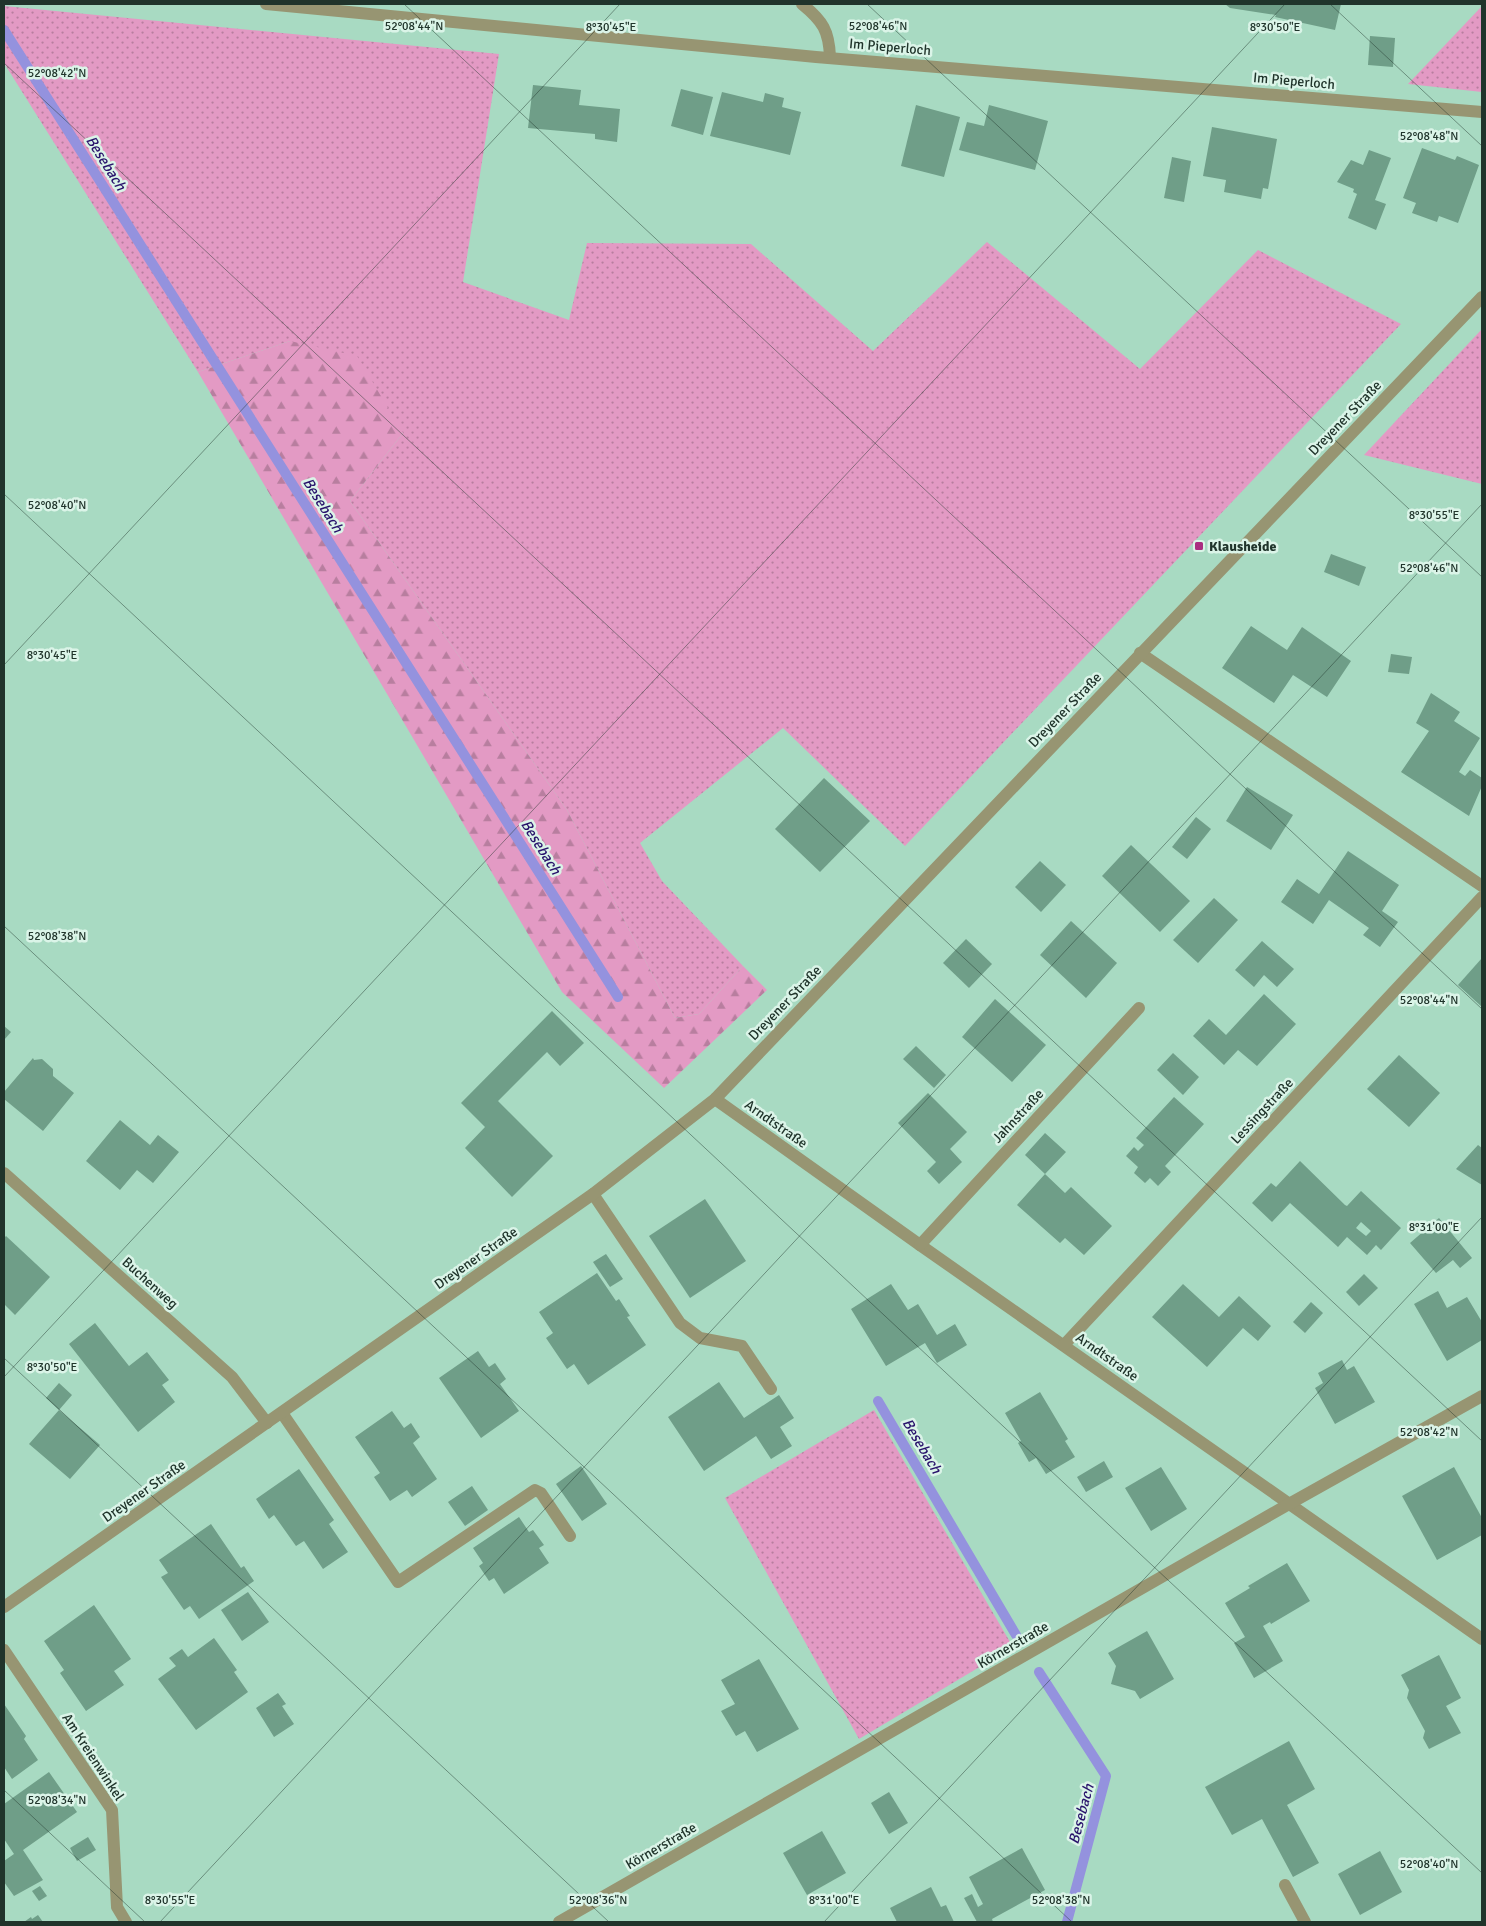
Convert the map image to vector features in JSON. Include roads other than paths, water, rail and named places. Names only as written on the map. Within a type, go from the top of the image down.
[{"type":"street","name":"Im Pieperloch","points":[[266,4],[830,58],[1482,112]]},
{"type":"street","points":[[802,4],[823,24],[830,40],[830,58]]},
{"type":"street","name":"Dreyener Straße","points":[[4,1607],[593,1194],[715,1099],[1482,297]]},
{"type":"street","points":[[1140,653],[1482,886]]},
{"type":"street","name":"Lessingstraße","points":[[1064,1345],[1482,897]]},
{"type":"street","name":"Jahnstraße","points":[[920,1245],[1139,1008]]},
{"type":"street","name":"Arndtstraße","points":[[715,1099],[1482,1639]]},
{"type":"street","name":"Buchenweg","points":[[4,1173],[232,1377],[267,1423]]},
{"type":"street","points":[[593,1194],[680,1323],[700,1338],[742,1346],[771,1389]]},
{"type":"street","name":"Körnerstraße","points":[[559,1922],[1288,1504],[1482,1396]]},
{"type":"street","points":[[282,1413],[398,1582],[535,1490],[541,1493],[570,1536]]},
{"type":"street","name":"Am Kreienwinkel","points":[[4,1650],[112,1810],[117,1907],[126,1922]]},
{"type":"street","points":[[1285,1885],[1305,1922]]},
{"type":"waterway","name":"Besebach","points":[[4,30],[618,997]]},
{"type":"waterway","name":"Besebach","points":[[878,1401],[1016,1635]]},
{"type":"waterway","name":"Besebach","points":[[1039,1672],[1106,1776],[1067,1922]]},
{"type":"place","name":"Klausheide","points":[[1199,546]]}]
